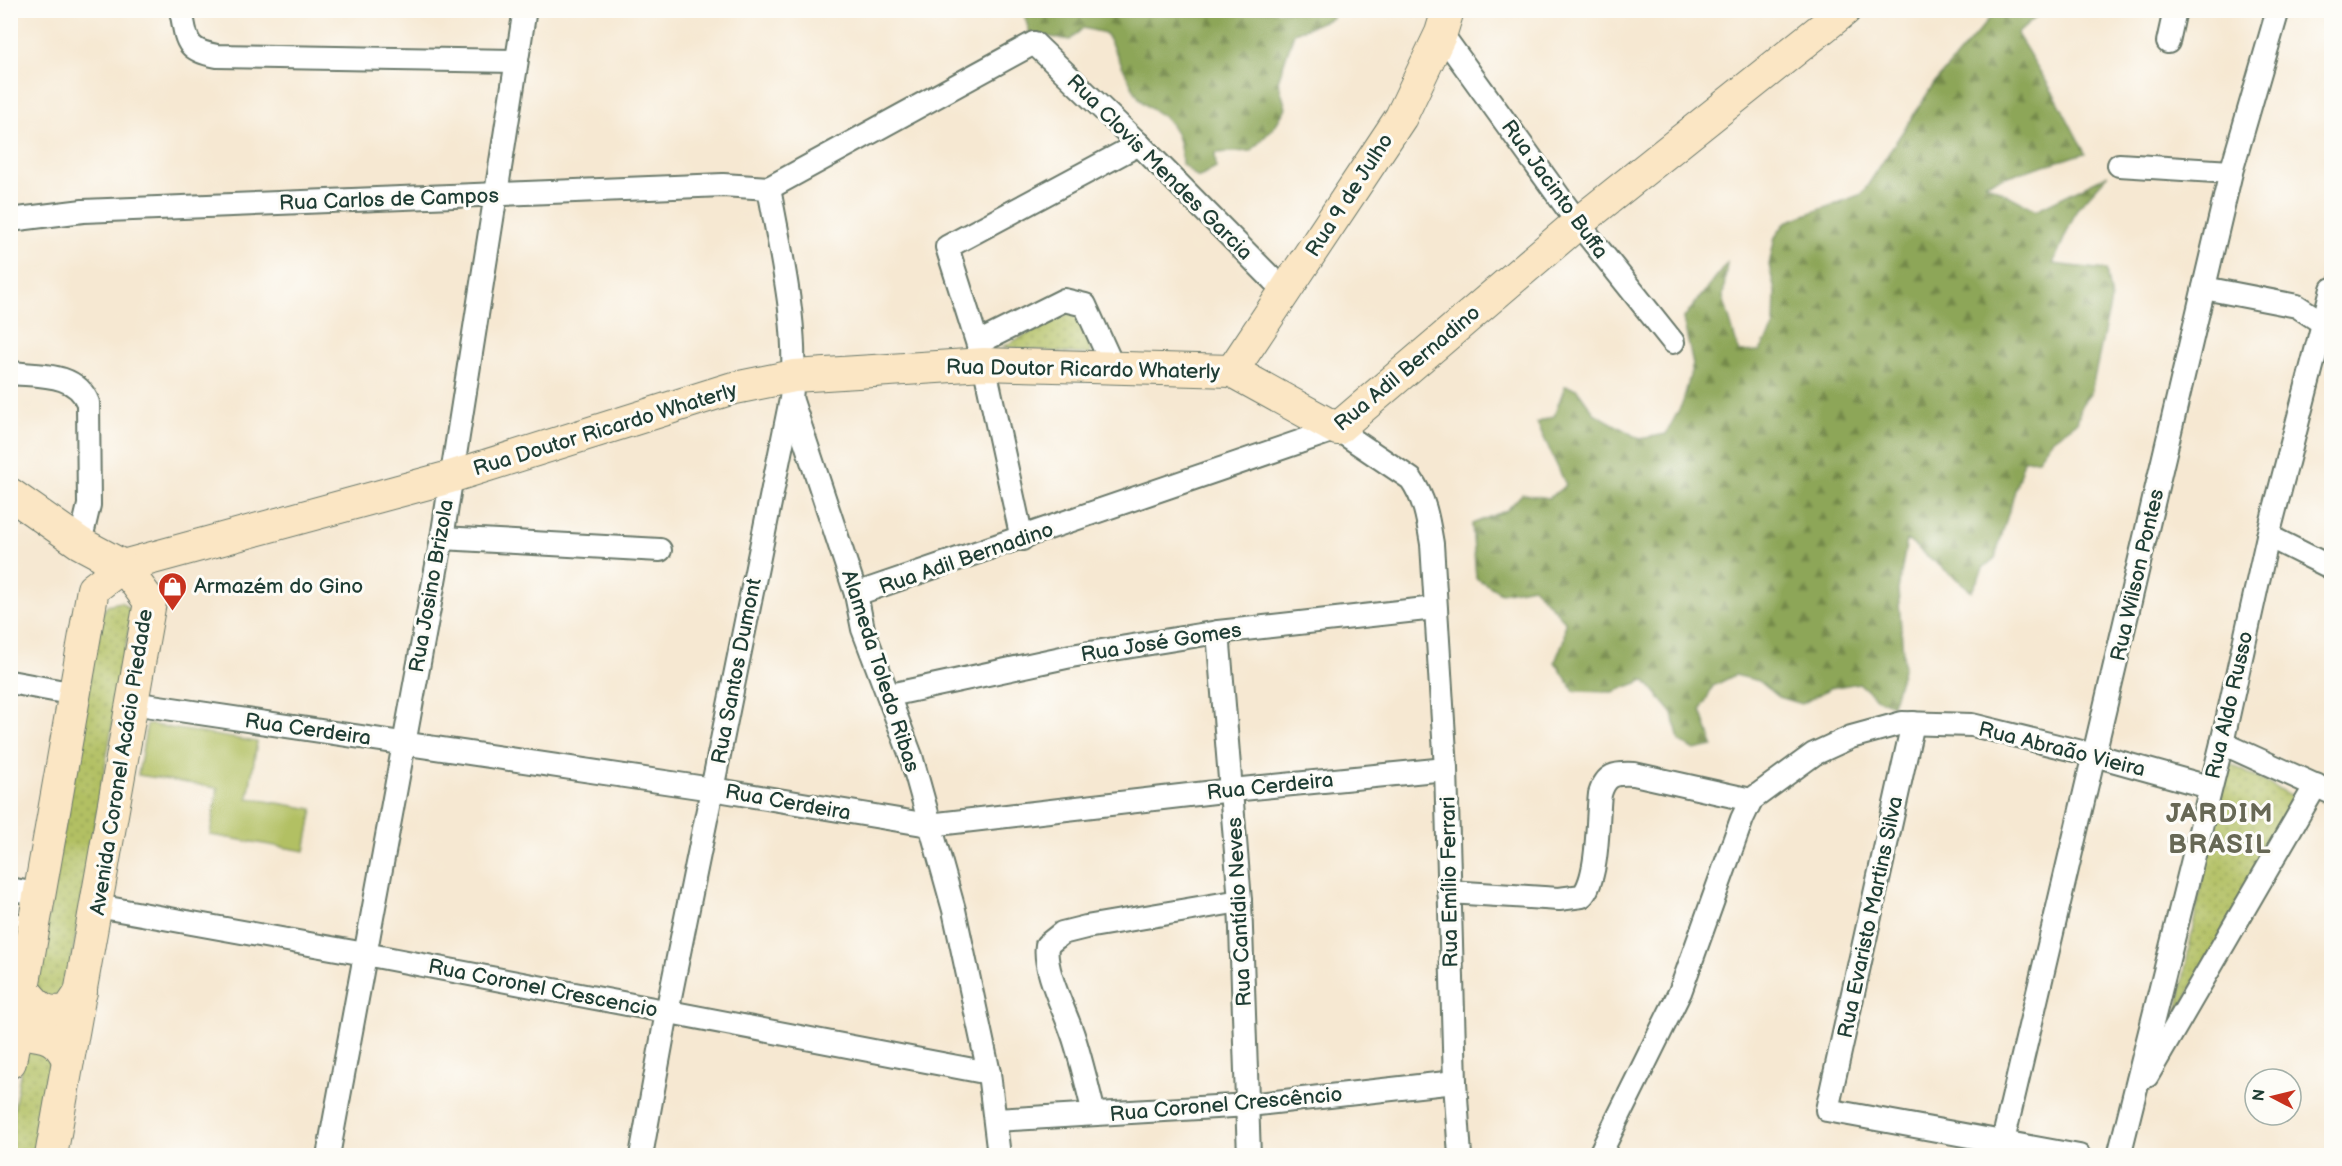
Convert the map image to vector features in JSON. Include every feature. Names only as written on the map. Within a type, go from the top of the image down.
[{"type":"main road","name":"Rua Adil Bernadino","points":[[1337,429],[1578,223],[1845,10]]},
{"type":"main road","name":"Rua 9 de Julho","points":[[1232,371],[1401,117],[1445,22]]},
{"type":"main road","name":"Rua Doutor Ricardo Whaterly","points":[[123,566],[450,477],[730,389],[793,388],[981,354],[1114,369],[1232,371]]},
{"type":"main road","points":[[1232,371],[1337,429]]},
{"type":"main road","points":[[10,494],[80,543],[123,566],[93,589],[75,694],[24,906],[23,989],[13,1051]]},
{"type":"main road","name":"Avenida Coronel Acácio Piedade","points":[[51,1155],[150,603],[123,566]]},
{"type":"main road","points":[[23,989],[39,1007],[54,1013],[69,1010],[81,993]]},
{"type":"main road","points":[[13,1051],[24,1033],[47,1035],[61,1045],[68,1060]]},
{"type":"street","points":[[181,10],[189,44],[197,53],[216,56],[515,61]]},
{"type":"street","points":[[2168,42],[2175,10]]},
{"type":"street","name":"Rua Wilson Pontes","points":[[2003,1141],[2232,172],[2278,10]]},
{"type":"street","name":"Rua Josino Brizola","points":[[328,1155],[442,537],[524,15]]},
{"type":"street","name":"Rua Jacinto Buffa","points":[[1445,22],[1578,223],[1673,342]]},
{"type":"street","name":"Rua Clovis Mendes Garcia","points":[[769,188],[1034,44],[1139,144],[1285,292]]},
{"type":"street","points":[[1022,539],[981,354],[947,247],[1139,144]]},
{"type":"street","points":[[2119,165],[2232,172]]},
{"type":"street","name":"Rua Carlos de Campos","points":[[10,220],[82,211],[723,184],[769,188]]},
{"type":"street","name":"Alameda Toledo Ribas","points":[[769,188],[789,308],[793,388],[856,594],[863,629],[890,695],[911,756],[928,825],[954,910],[989,1073],[999,1155]]},
{"type":"street","points":[[2204,288],[2297,306],[2327,327]]},
{"type":"street","name":"Rua Aldo Russo","points":[[2119,1155],[2136,1096],[2222,743],[2268,536],[2327,327],[2331,289]]},
{"type":"street","points":[[981,354],[1064,300],[1085,305],[1114,369]]},
{"type":"street","points":[[10,373],[53,377],[75,383],[84,392],[88,403],[89,505],[80,543]]},
{"type":"street","name":"Rua Santos Dumont","points":[[641,1155],[667,1012],[793,388]]},
{"type":"street","name":"Rua Adil Bernadino","points":[[856,594],[1022,539],[1337,429]]},
{"type":"street","name":"Rua Emílio Ferrari","points":[[1337,429],[1411,479],[1419,491],[1432,544],[1446,769],[1455,1082],[1460,1155]]},
{"type":"street","points":[[2268,536],[2331,568]]},
{"type":"street","points":[[442,537],[660,550]]},
{"type":"street","name":"Rua José Gomes","points":[[890,695],[1071,656],[1218,632],[1435,608]]},
{"type":"street","name":"Rua Cantídio Neves","points":[[1218,632],[1240,901],[1249,1155]]},
{"type":"street","points":[[10,682],[75,694]]},
{"type":"street","name":"Rua Cerdeira","points":[[132,703],[712,789],[928,825],[1232,790],[1446,769]]},
{"type":"street","name":"Rua Abraão Vieira","points":[[1751,800],[1814,754],[1851,737],[1902,723],[1972,725],[2210,787]]},
{"type":"street","name":"Rua Evaristo Martins Silva","points":[[1913,723],[1827,1110],[2003,1141]]},
{"type":"street","points":[[2136,1096],[2324,789],[2222,743]]},
{"type":"street","points":[[1449,892],[1559,899],[1582,896],[1588,890],[1592,875],[1603,783],[1609,776],[1618,773],[1634,774],[1751,800],[1742,819],[1680,992],[1599,1155]]},
{"type":"street","points":[[1094,1114],[1074,1039],[1050,968],[1047,945],[1062,933],[1086,927],[1240,901]]},
{"type":"street","name":"Rua Coronel Crescencio","points":[[97,906],[365,954],[989,1073]]},
{"type":"street","name":"Rua Coronel Crescêncio","points":[[996,1120],[1249,1105],[1455,1082]]},
{"type":"street","points":[[2003,1141],[2079,1155]]},
{"type":"green space","points":[[1023,11],[1333,11],[1332,18],[1294,33],[1278,81],[1286,108],[1275,126],[1251,151],[1215,153],[1216,168],[1198,178],[1182,164],[1179,143],[1171,125],[1139,98],[1105,33],[1083,28],[1070,40],[1030,34]]},
{"type":"green space","points":[[1996,11],[2043,11],[2017,34],[2057,99],[2085,153],[1985,183],[2036,210],[2108,175],[2077,209],[2053,264],[2106,270],[2111,300],[2091,393],[2082,404],[2077,422],[2052,440],[2038,459],[2024,460],[1995,558],[1984,567],[1972,591],[1907,540],[1898,590],[1904,666],[1892,705],[1876,698],[1859,683],[1830,688],[1802,704],[1779,697],[1759,681],[1735,675],[1713,686],[1701,710],[1713,746],[1694,750],[1679,741],[1673,714],[1645,680],[1613,692],[1574,691],[1555,662],[1564,639],[1565,621],[1533,587],[1501,593],[1476,578],[1472,524],[1507,510],[1522,494],[1549,498],[1566,485],[1537,423],[1554,416],[1565,386],[1577,389],[1594,413],[1640,439],[1666,434],[1683,402],[1693,364],[1683,319],[1727,263],[1723,297],[1739,352],[1760,351],[1774,326],[1775,291],[1769,265],[1775,237],[1786,222],[1862,194],[1935,82]]},
{"type":"green space","points":[[1071,312],[1081,321],[1086,330],[1091,355],[1002,347]]},
{"type":"green space","points":[[121,602],[132,611],[38,1155],[11,1156],[11,1126],[100,618],[107,605]]},
{"type":"green space","points":[[147,724],[257,742],[248,798],[313,809],[305,851],[210,835],[218,788],[138,775]]},
{"type":"green space","points":[[2224,761],[2299,799],[2177,1013]]},
{"type":"place","name":"Armazém do Gino","points":[[173,612]]},
{"type":"district","name":"JARDIM BRASIL","points":[[2220,828]]}]
